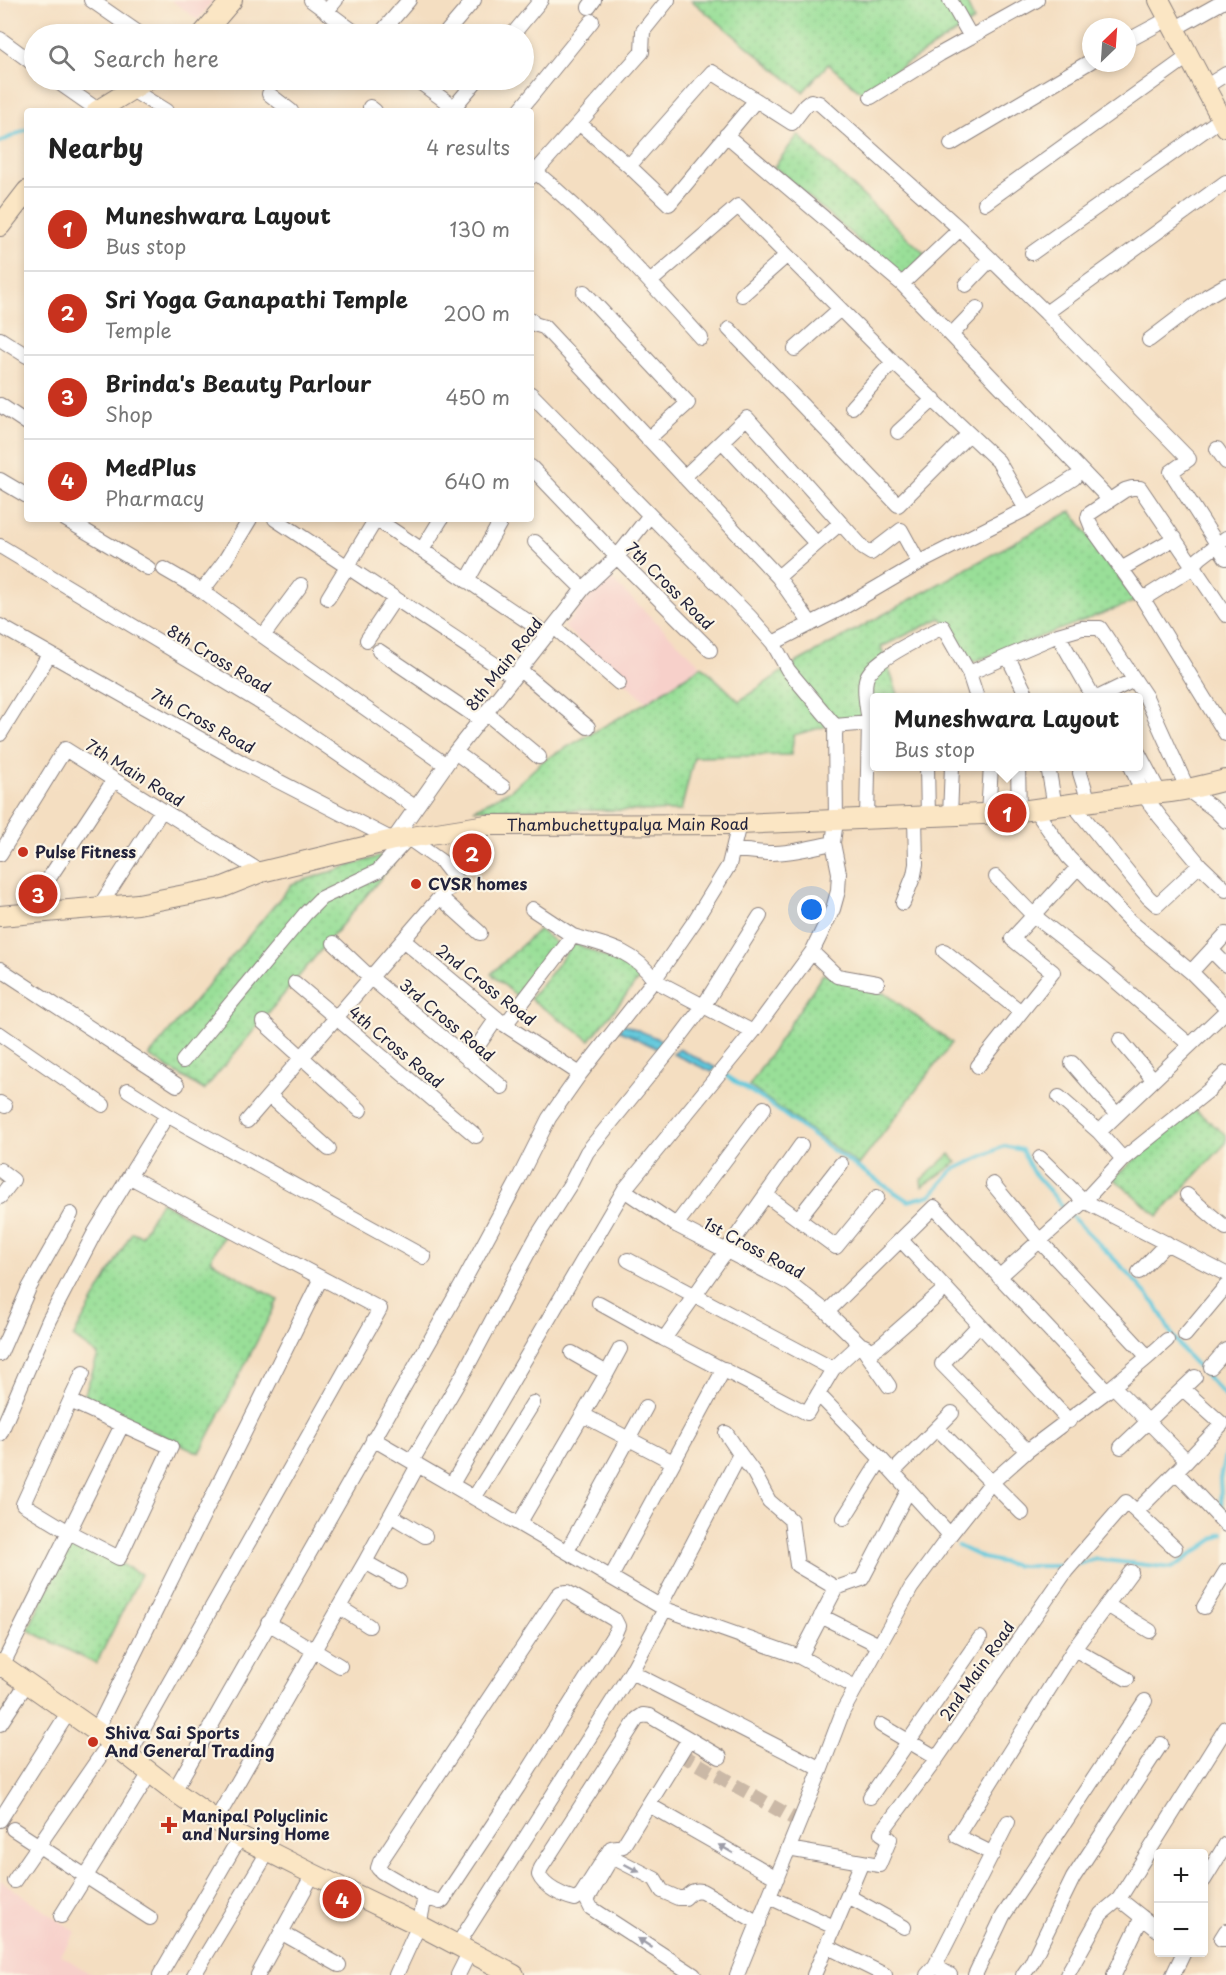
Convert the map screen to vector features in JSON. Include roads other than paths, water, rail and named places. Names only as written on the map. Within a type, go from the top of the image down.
[{"type":"main road","points":[[212,24],[232,0]]},
{"type":"main road","points":[[1158,0],[1224,123]]},
{"type":"main road","points":[[102,108],[132,90]]},
{"type":"main road","points":[[3,216],[24,194]]},
{"type":"main road","name":"Thambuchettypalya Main Road","points":[[0,916],[138,904],[220,888],[261,872],[401,839],[487,825],[739,824],[988,814],[1188,790],[1226,780]]},
{"type":"main road","points":[[1,1667],[103,1736],[174,1791],[240,1837],[419,1925],[514,1975]]},
{"type":"street","points":[[91,0],[126,24]]},
{"type":"street","points":[[311,0],[343,24]]},
{"type":"street","points":[[326,12],[336,0]]},
{"type":"street","points":[[389,24],[409,0]]},
{"type":"street","points":[[454,24],[474,0]]},
{"type":"street","points":[[521,24],[541,0]]},
{"type":"street","points":[[534,171],[580,124],[642,52],[643,31],[668,0]]},
{"type":"street","points":[[950,0],[971,37]]},
{"type":"street","points":[[872,97],[1037,0]]},
{"type":"street","points":[[1136,38],[1226,0]]},
{"type":"street","points":[[521,108],[592,21]]},
{"type":"street","points":[[0,39],[24,57]]},
{"type":"street","points":[[985,203],[1189,56]]},
{"type":"street","points":[[951,144],[1082,66]]},
{"type":"street","points":[[629,166],[712,72],[792,123],[811,101],[819,103],[960,229],[1189,459],[1171,472],[1221,541],[1226,558]]},
{"type":"street","points":[[1205,87],[1226,74]]},
{"type":"street","points":[[69,90],[93,108]]},
{"type":"street","points":[[145,90],[163,108]]},
{"type":"street","points":[[431,90],[456,108]]},
{"type":"street","points":[[458,108],[470,90]]},
{"type":"street","points":[[269,94],[287,108]]},
{"type":"street","points":[[580,124],[669,204],[756,100]]},
{"type":"street","points":[[1032,253],[1224,123]]},
{"type":"street","points":[[726,135],[902,284],[1104,494]]},
{"type":"street","points":[[534,173],[650,282],[701,338]]},
{"type":"street","points":[[1046,313],[1226,182]]},
{"type":"street","points":[[650,282],[738,206],[893,362],[998,461],[1026,508]]},
{"type":"street","points":[[902,284],[960,229]]},
{"type":"street","points":[[742,295],[786,255]]},
{"type":"street","points":[[966,285],[991,259]]},
{"type":"street","points":[[1149,340],[1207,296],[1226,285]]},
{"type":"street","points":[[584,292],[688,403],[648,440]]},
{"type":"street","points":[[951,335],[977,308]]},
{"type":"street","points":[[795,348],[840,309]]},
{"type":"street","points":[[534,324],[544,327],[778,577],[811,624]]},
{"type":"street","points":[[729,329],[898,505],[969,434]]},
{"type":"street","points":[[0,339],[24,354]]},
{"type":"street","points":[[852,407],[893,362]]},
{"type":"street","points":[[452,1484],[624,1190],[753,1032],[812,952],[833,909],[838,891],[839,873],[833,843],[836,820],[835,726],[788,670],[773,643],[750,617],[534,397]]},
{"type":"street","points":[[898,432],[933,399]]},
{"type":"street","points":[[0,405],[24,421]]},
{"type":"street","points":[[684,477],[744,420],[863,548],[871,553],[901,530],[919,563]]},
{"type":"street","points":[[722,441],[816,543]]},
{"type":"street","points":[[1217,449],[1226,462]]},
{"type":"street","name":"7th Cross Road","points":[[534,470],[710,650]]},
{"type":"street","points":[[773,643],[844,607],[919,563],[1026,508],[1074,478]]},
{"type":"street","points":[[0,480],[24,494]]},
{"type":"street","points":[[1226,615],[1144,491],[1136,488],[1125,490],[1089,514],[1088,518],[1092,528],[1143,599],[1226,734]]},
{"type":"street","name":"8th Main Road","points":[[183,1061],[305,914],[321,898],[378,871],[401,839],[415,807],[455,752],[583,590],[617,557],[650,516]]},
{"type":"street","points":[[70,522],[148,568]]},
{"type":"street","points":[[202,591],[224,562],[248,522]]},
{"type":"street","points":[[280,522],[395,598],[517,673],[588,727]]},
{"type":"street","points":[[328,597],[374,522]]},
{"type":"street","points":[[380,522],[467,581],[551,631],[619,683]]},
{"type":"street","points":[[422,550],[439,522]]},
{"type":"street","points":[[467,581],[500,522]]},
{"type":"street","points":[[778,577],[837,526]]},
{"type":"street","points":[[1121,568],[1175,538]]},
{"type":"street","points":[[1143,599],[1193,566],[1221,541]]},
{"type":"street","points":[[535,542],[583,590]]},
{"type":"street","name":"8th Cross Road","points":[[0,546],[281,715],[415,807]]},
{"type":"street","points":[[164,569],[202,591],[446,765]]},
{"type":"street","points":[[263,636],[301,585]]},
{"type":"street","points":[[367,640],[395,598]]},
{"type":"street","points":[[867,819],[869,723],[865,682],[868,674],[902,646],[943,627],[969,673],[975,693]]},
{"type":"street","name":"7th Cross Road","points":[[1,628],[263,773],[442,861]]},
{"type":"street","points":[[969,673],[1058,635],[1082,628],[1100,628],[1146,697],[1188,790],[1214,808],[1226,821]]},
{"type":"street","points":[[1058,635],[1093,693]]},
{"type":"street","points":[[380,651],[484,717],[539,757]]},
{"type":"street","points":[[0,734],[49,654]]},
{"type":"street","points":[[1008,657],[1026,693]]},
{"type":"street","points":[[1107,693],[1134,680]]},
{"type":"street","points":[[835,726],[869,723]]},
{"type":"street","name":"7th Main Road","points":[[0,854],[65,749],[261,872]]},
{"type":"street","points":[[455,752],[503,787]]},
{"type":"street","points":[[1143,766],[1152,794]]},
{"type":"street","points":[[903,903],[916,864],[927,771]]},
{"type":"street","points":[[950,816],[951,771]]},
{"type":"street","points":[[988,814],[991,771]]},
{"type":"street","points":[[1022,771],[1054,807],[1157,905],[1200,865]]},
{"type":"street","points":[[1049,771],[1054,807],[1068,857],[1131,922],[1191,972],[1226,1009],[1099,1132]]},
{"type":"street","points":[[1135,771],[1200,865],[1226,890]]},
{"type":"street","points":[[1054,807],[1080,773]]},
{"type":"street","points":[[26,913],[114,780]]},
{"type":"street","points":[[99,907],[162,810]]},
{"type":"street","points":[[174,1791],[460,1288],[549,1118],[580,1074],[654,980],[694,922],[729,865],[739,824]]},
{"type":"street","points":[[247,1121],[440,897],[457,881],[442,861],[437,834]]},
{"type":"street","points":[[733,851],[778,852],[833,843]]},
{"type":"street","points":[[978,1066],[1053,972],[1012,939],[1078,867]]},
{"type":"street","points":[[996,877],[1033,915],[1103,970],[1190,1045]]},
{"type":"street","points":[[440,897],[480,933]]},
{"type":"street","points":[[532,909],[573,936],[622,951],[645,966],[654,980],[753,1032]]},
{"type":"street","points":[[216,1820],[392,1516],[415,1463],[536,1238],[571,1183],[587,1152],[704,1005],[760,916]]},
{"type":"street","points":[[1191,972],[1226,934]]},
{"type":"street","points":[[468,1060],[573,936]]},
{"type":"street","name":"2nd Cross Road","points":[[404,940],[501,1021],[580,1074]]},
{"type":"street","name":"3rd Cross Road","points":[[334,943],[371,978],[502,1087]]},
{"type":"street","points":[[1211,950],[1226,965]]},
{"type":"street","points":[[944,951],[1021,1012]]},
{"type":"street","points":[[812,952],[837,976],[878,983]]},
{"type":"street","points":[[0,969],[177,1084]]},
{"type":"street","name":"4th Cross Road","points":[[295,983],[476,1136]]},
{"type":"street","points":[[263,1022],[360,1110]]},
{"type":"street","points":[[0,1034],[103,1105]]},
{"type":"street","points":[[1120,1040],[1153,1079]]},
{"type":"street","points":[[1072,1063],[1117,1115]]},
{"type":"street","points":[[999,1276],[1084,1201],[1123,1159],[1208,1091],[1226,1073]]},
{"type":"street","points":[[128,1090],[167,1115],[424,1257]]},
{"type":"street","points":[[270,1096],[328,1149]]},
{"type":"street","points":[[1059,1097],[1099,1132],[1123,1159]]},
{"type":"street","points":[[676,1225],[764,1108]]},
{"type":"street","points":[[0,1434],[48,1320],[95,1232],[167,1115]]},
{"type":"street","points":[[664,1340],[801,1145]]},
{"type":"street","points":[[1040,1158],[1084,1201],[1226,1274]]},
{"type":"street","points":[[798,1220],[841,1164]]},
{"type":"street","points":[[0,1170],[13,1180],[0,1197]]},
{"type":"street","points":[[128,1756],[380,1309],[130,1177]]},
{"type":"street","points":[[993,1184],[1038,1240],[1148,1357]]},
{"type":"street","name":"1st Cross Road","points":[[624,1190],[676,1225],[791,1284],[827,1312],[860,1344],[890,1386]]},
{"type":"street","points":[[1187,1195],[1226,1228]]},
{"type":"street","points":[[767,1196],[836,1247],[877,1197]]},
{"type":"street","points":[[827,1312],[934,1207],[1110,1389],[1148,1421],[1187,1461]]},
{"type":"street","points":[[0,1354],[29,1288],[71,1214]]},
{"type":"street","points":[[901,1240],[1069,1421]]},
{"type":"street","points":[[1138,1272],[1167,1243]]},
{"type":"street","points":[[628,1260],[833,1369]]},
{"type":"street","points":[[14,1881],[103,1736],[321,1278]]},
{"type":"street","points":[[1185,1335],[1226,1286]]},
{"type":"street","points":[[599,1303],[664,1340],[807,1413],[833,1369],[860,1344],[873,1350],[881,1345],[946,1288]]},
{"type":"street","points":[[979,1325],[942,1364],[1027,1451]]},
{"type":"street","points":[[737,1975],[843,1711],[911,1588],[991,1483],[1027,1451],[1110,1389],[1167,1340]]},
{"type":"street","points":[[519,1524],[620,1349]]},
{"type":"street","points":[[1211,1367],[1226,1350]]},
{"type":"street","points":[[572,1353],[607,1373]]},
{"type":"street","points":[[611,1577],[724,1369]]},
{"type":"street","points":[[70,1401],[171,1447],[119,1558],[69,1532],[23,1504],[70,1401],[83,1373]]},
{"type":"street","points":[[1121,1447],[1196,1377]]},
{"type":"street","points":[[1175,1548],[1137,1511],[1222,1424],[1183,1389]]},
{"type":"street","points":[[818,1394],[950,1534]]},
{"type":"street","points":[[474,1497],[533,1403]]},
{"type":"street","points":[[567,1551],[646,1407]]},
{"type":"street","points":[[892,1472],[952,1413]]},
{"type":"street","points":[[583,1415],[673,1462]]},
{"type":"street","points":[[1,1667],[122,1425]]},
{"type":"street","points":[[937,1428],[1022,1513]]},
{"type":"street","points":[[726,1432],[754,1473],[769,1501],[791,1520],[797,1565],[836,1588]]},
{"type":"street","points":[[373,1438],[663,1607],[800,1658],[855,1687]]},
{"type":"street","points":[[458,1975],[464,1948],[631,1672],[740,1454]]},
{"type":"street","points":[[844,1518],[881,1459]]},
{"type":"street","points":[[1176,1472],[1221,1520]]},
{"type":"street","points":[[800,1658],[836,1588],[862,1579],[909,1489]]},
{"type":"street","name":"2nd Main Road","points":[[862,1862],[879,1865],[890,1839],[881,1833],[937,1758],[1070,1566],[1126,1502],[1137,1511]]},
{"type":"street","points":[[392,1516],[425,1536]]},
{"type":"street","points":[[365,1562],[399,1581]]},
{"type":"street","points":[[1204,1607],[1226,1571]]},
{"type":"street","points":[[993,1854],[957,1836],[1074,1649],[1131,1572]]},
{"type":"street","points":[[567,1592],[615,1620],[618,1626],[615,1633],[443,1900],[440,1902],[425,1898],[382,1872],[378,1868],[380,1862],[522,1646],[557,1596],[567,1592]]},
{"type":"street","points":[[1107,1605],[1150,1632]]},
{"type":"street","points":[[339,1607],[369,1626]]},
{"type":"street","points":[[821,1616],[879,1645]]},
{"type":"street","points":[[268,1623],[340,1666]]},
{"type":"street","points":[[870,1797],[981,1638]]},
{"type":"street","points":[[1074,1649],[1127,1679]]},
{"type":"street","points":[[631,1672],[821,1769]]},
{"type":"street","points":[[0,1724],[27,1683]]},
{"type":"street","points":[[975,1975],[1003,1916],[1145,1701]]},
{"type":"street","points":[[0,1820],[68,1713]]},
{"type":"street","points":[[688,1739],[623,1846],[611,1848],[581,1895],[575,1899],[567,1897],[542,1881],[539,1875],[542,1868],[638,1719],[643,1715],[650,1716],[720,1757]]},
{"type":"street","points":[[881,1725],[937,1758]]},
{"type":"street","points":[[1067,1975],[1101,1914],[1119,1899],[1226,1728]]},
{"type":"street","points":[[1023,1975],[1031,1964],[1074,1878],[1161,1744]]},
{"type":"street","points":[[61,1916],[150,1773]]},
{"type":"street","points":[[649,1805],[777,1878]]},
{"type":"street","points":[[950,1975],[931,1971],[1008,1822]]},
{"type":"street","points":[[13,1829],[150,1918]]},
{"type":"street","points":[[160,1975],[240,1837]]},
{"type":"street","points":[[1208,1872],[1226,1844]]},
{"type":"street","points":[[788,1849],[862,1862],[814,1975]]},
{"type":"street","points":[[194,1975],[268,1852]]},
{"type":"street","points":[[694,1975],[591,1908],[587,1900],[609,1862],[616,1859],[655,1879],[662,1891],[678,1898],[685,1898],[690,1892],[696,1890],[702,1891],[759,1923]]},
{"type":"street","points":[[258,1975],[313,1874]]},
{"type":"street","points":[[848,1896],[904,1927]]},
{"type":"street","points":[[770,1897],[834,1927]]},
{"type":"street","points":[[396,1975],[419,1925],[425,1898]]},
{"type":"street","points":[[1119,1899],[1154,1927]]},
{"type":"street","points":[[1114,1975],[1142,1917]]},
{"type":"street","points":[[1226,1931],[1221,1939],[1226,1939]]},
{"type":"street","points":[[282,1933],[339,1965]]},
{"type":"street","points":[[826,1946],[885,1975]]},
{"type":"street","points":[[1173,1975],[1182,1957]]},
{"type":"water","points":[[624,1024],[668,1043],[658,1049],[618,1030]]},
{"type":"water","points":[[680,1049],[716,1068],[712,1072],[673,1054]]},
{"type":"waterway","points":[[0,142],[24,130]]},
{"type":"waterway","points":[[722,1073],[908,1201],[931,1195],[953,1170],[1004,1146],[1022,1150],[1032,1171],[1156,1305],[1185,1353],[1226,1397]]},
{"type":"waterway","points":[[1222,1514],[1220,1479],[1226,1452]]},
{"type":"waterway","points":[[1077,1564],[1096,1559],[1172,1568],[1223,1533]]},
{"type":"waterway","points":[[958,1546],[983,1558],[1018,1566],[1064,1566]]},
{"type":"tunnel","points":[[680,1754],[800,1822]]},
{"type":"place","name":"Muneshwara Layout","points":[[1007,813]]},
{"type":"place","name":"Pulse Fitness","points":[[23,852]]},
{"type":"place","name":"Sri Yoga Ganapathi Temple","points":[[472,853]]},
{"type":"place","name":"CVSR homes","points":[[416,884]]},
{"type":"place","name":"Brinda's Beauty Parlour","points":[[38,894]]},
{"type":"place","name":"Shiva Sai Sports And General Trading","points":[[93,1742]]},
{"type":"place","name":"Manipal Polyclinic and Nursing Home","points":[[169,1825]]},
{"type":"place","name":"MedPlus","points":[[342,1899]]}]
